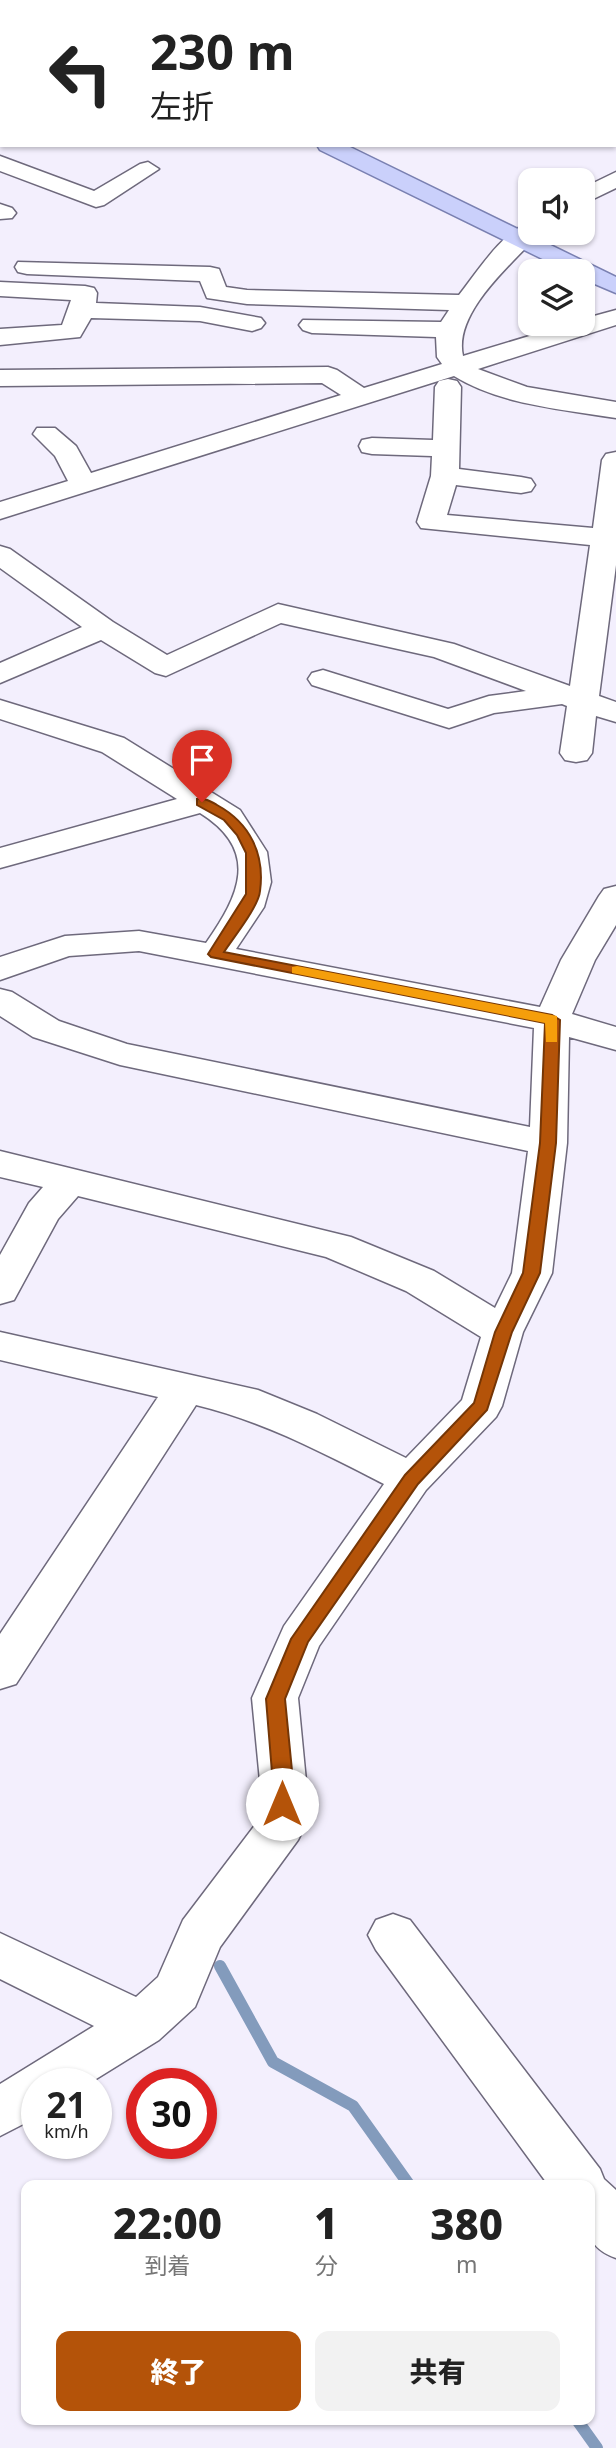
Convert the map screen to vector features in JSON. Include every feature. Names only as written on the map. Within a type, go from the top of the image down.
[{"type":"main road","points":[[332,147],[518,231]]},
{"type":"main road","points":[[544,245],[616,286]]},
{"type":"street","points":[[0,163],[96,200],[148,169]]},
{"type":"street","points":[[595,190],[616,179]]},
{"type":"street","points":[[518,242],[466,303],[450,330],[450,357],[461,378],[446,463],[430,522],[605,538]]},
{"type":"street","points":[[27,267],[210,274],[216,293],[247,297],[466,303]]},
{"type":"street","points":[[0,289],[85,293],[82,310],[71,332],[0,337]]},
{"type":"street","points":[[82,310],[200,314],[254,323],[450,330]]},
{"type":"street","points":[[0,511],[362,398],[461,378],[616,317]]},
{"type":"street","points":[[0,529],[461,378],[616,335]]},
{"type":"street","points":[[0,378],[328,375],[362,398]]},
{"type":"street","points":[[461,378],[616,410]]},
{"type":"street","points":[[46,434],[66,452],[83,484]]},
{"type":"street","points":[[372,446],[446,463],[521,485]]},
{"type":"street","points":[[576,753],[575,697],[605,538],[616,460]]},
{"type":"street","points":[[0,555],[103,628],[166,667],[278,613],[443,650],[616,713]]},
{"type":"street","points":[[4,668],[103,628]]},
{"type":"street","points":[[323,679],[449,719],[489,705],[575,697]]},
{"type":"street","points":[[10,719],[113,745],[169,777],[202,802],[229,817],[243,834],[253,853],[253,894],[216,954]]},
{"type":"street","points":[[0,858],[202,802]]},
{"type":"street","points":[[70,2068],[141,2024],[177,1991],[200,1936],[281,1826],[283,1781],[275,1699],[300,1639],[411,1479],[481,1406],[503,1332],[531,1273],[548,1143],[552,1020],[578,960],[616,897]]},
{"type":"street","points":[[0,969],[65,946],[106,941],[139,941],[552,1020],[616,1039]]},
{"type":"street","points":[[0,1000],[46,1029],[120,1054],[548,1143]]},
{"type":"street","points":[[0,1164],[68,1183],[337,1246],[420,1281],[503,1332]]},
{"type":"street","points":[[0,1290],[43,1212],[68,1183]]},
{"type":"street","points":[[0,1346],[243,1401],[302,1424],[411,1479]]},
{"type":"street","points":[[0,1671],[187,1387]]},
{"type":"street","points":[[393,1935],[577,2180]]},
{"type":"street","points":[[0,1955],[141,2024]]},
{"type":"street","points":[[0,2112],[21,2099]]},
{"type":"street","points":[[595,2205],[616,2233]]},
{"type":"waterway","points":[[220,1966],[273,2062],[353,2106],[406,2180]]},
{"type":"waterway","points":[[581,2425],[597,2448]]},
{"type":"slow traffic","points":[[297,970],[552,1020],[552,1038]]},
{"type":"route","points":[[202,802],[229,817],[243,834],[253,853],[253,894],[216,954],[552,1020],[548,1143],[531,1273],[503,1332],[481,1406],[411,1479],[300,1639],[275,1699],[283,1781],[282,1804]]}]
